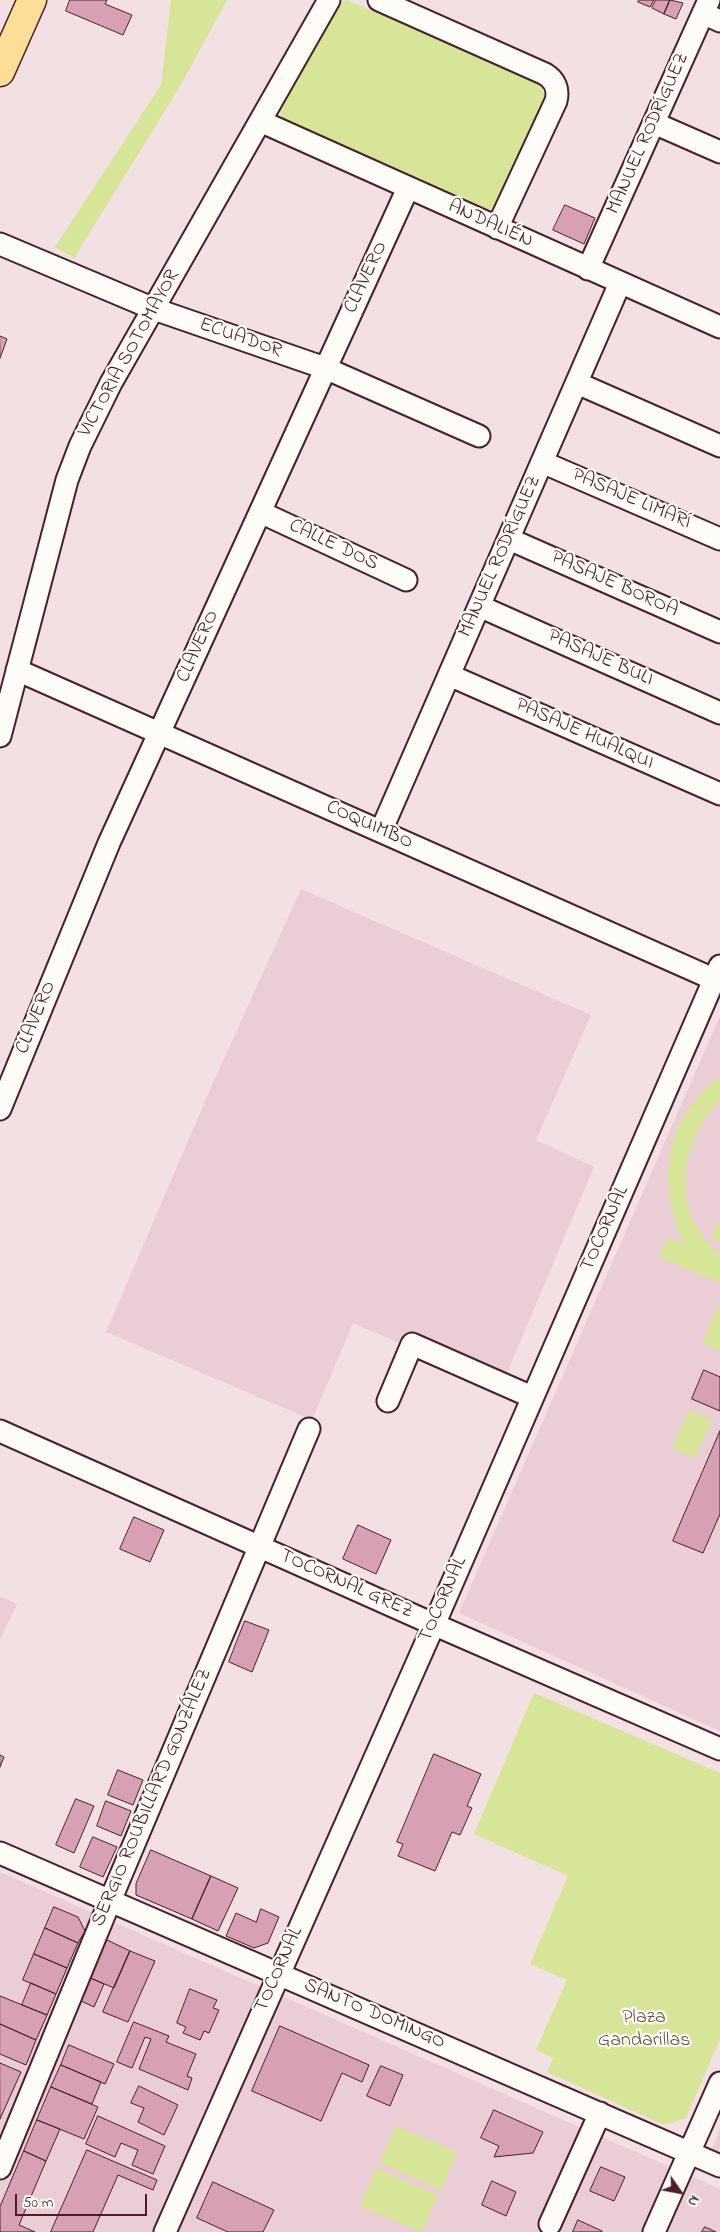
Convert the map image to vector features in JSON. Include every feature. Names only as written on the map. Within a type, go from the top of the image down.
[{"type":"main road","points":[[0,72],[25,2]]},
{"type":"street","name":"VICTORIA SOTOMAYOR","points":[[0,736],[67,480],[94,414],[329,0]]},
{"type":"street","points":[[379,0],[545,74],[555,84],[556,101],[496,228]]},
{"type":"street","name":"MANUEL RODRÍGUEZ","points":[[588,269],[654,123],[711,11]]},
{"type":"street","name":"ANDALIÉN","points":[[260,122],[720,327]]},
{"type":"street","points":[[654,123],[720,152]]},
{"type":"street","name":"CLAVERO","points":[[0,1109],[85,900],[408,188]]},
{"type":"street","name":"ECUADOR","points":[[0,244],[154,309],[325,368],[479,436]]},
{"type":"street","name":"MANUEL RODRÍGUEZ","points":[[381,831],[620,283]]},
{"type":"street","points":[[577,383],[720,446]]},
{"type":"street","name":"PASAJE LIMARÍ","points":[[542,462],[720,539]]},
{"type":"street","name":"CALLE DOS","points":[[260,512],[406,580]]},
{"type":"street","name":"PASAJE BOROA","points":[[509,539],[720,632]]},
{"type":"street","name":"PASAJE BULI","points":[[479,606],[720,713]]},
{"type":"street","name":"COQUIMBO","points":[[17,670],[381,831],[718,976]]},
{"type":"street","name":"PASAJE HUALQUI","points":[[449,675],[720,794]]},
{"type":"street","name":"TOCORNAL","points":[[165,2232],[718,976]]},
{"type":"street","points":[[388,1401],[412,1344],[532,1397]]},
{"type":"street","name":"SERGIO ROUBILLARD GONZÁLEZ","points":[[0,2168],[110,1901],[309,1429]]},
{"type":"street","name":"TOCORNAL GREZ","points":[[0,1430],[259,1547],[720,1749]]},
{"type":"street","name":"SANTO DOMINGO","points":[[0,1852],[720,2166]]},
{"type":"street","points":[[654,2232],[720,2083]]},
{"type":"street","points":[[550,2224],[600,2113]]},
{"type":"shaded area","points":[[301,889],[591,1015],[536,1140],[594,1167],[501,1387],[353,1323],[312,1420],[106,1332],[213,1083]]},
{"type":"shaded area","points":[[720,1016],[720,1731],[459,1613]]},
{"type":"shaded area","points":[[0,1596],[17,1604],[0,1640]]},
{"type":"shaded area","points":[[0,1872],[720,2189],[720,2232],[0,2232]]},
{"type":"shaded area","points":[[720,2130],[720,2161],[709,2156]]},
{"type":"green space","points":[[171,0],[227,0],[179,88],[74,258],[55,247],[161,85]]},
{"type":"green space","points":[[346,0],[539,80],[546,100],[498,207],[484,210],[284,122],[280,111],[335,5]]},
{"type":"green space","points":[[720,1077],[720,1101],[706,1118],[695,1137],[688,1157],[686,1178],[687,1199],[693,1219],[704,1238],[720,1254],[720,1283],[659,1257],[668,1237],[685,1244],[670,1198],[668,1176],[670,1154],[676,1132],[686,1112],[701,1094]]},
{"type":"green space","points":[[720,1218],[720,1242],[711,1238]]},
{"type":"green space","points":[[720,1303],[720,1351],[702,1343]]},
{"type":"green space","points":[[689,1410],[712,1420],[695,1458],[672,1448]]},
{"type":"green space","name":"Plaza Gandarillas","points":[[534,1693],[720,1773],[720,2039],[686,2118],[664,2125],[547,2072],[553,2058],[536,2050],[567,1980],[530,1964],[568,1876],[474,1834]]},
{"type":"green space","points":[[396,2126],[457,2152],[441,2190],[380,2163]]},
{"type":"green space","points":[[376,2168],[438,2195],[422,2232],[360,2206]]},
{"type":"building","points":[[70,0],[107,0],[105,4],[132,15],[123,35],[66,11]]},
{"type":"building","points":[[639,0],[654,0],[650,7],[638,2]]},
{"type":"building","points":[[656,0],[670,0],[664,14],[652,8]]},
{"type":"building","points":[[670,0],[683,3],[676,19],[664,14]]},
{"type":"building","points":[[565,205],[595,218],[584,244],[553,230]]},
{"type":"building","points":[[0,336],[7,339],[0,358]]},
{"type":"building","points":[[704,1370],[720,1377],[720,1411],[692,1399]]},
{"type":"building","points":[[720,1431],[720,1514],[703,1553],[673,1541]]},
{"type":"building","points":[[134,1517],[164,1530],[150,1562],[120,1549]]},
{"type":"building","points":[[358,1525],[391,1540],[376,1574],[343,1559]]},
{"type":"building","points":[[245,1621],[269,1630],[252,1672],[229,1662]]},
{"type":"building","points":[[434,1754],[481,1774],[467,1806],[472,1808],[460,1835],[452,1832],[435,1871],[398,1856],[403,1844],[397,1842]]},
{"type":"building","points":[[0,1755],[4,1757],[0,1767]]},
{"type":"building","points":[[118,1770],[143,1780],[133,1805],[108,1795]]},
{"type":"building","points":[[76,1799],[94,1806],[74,1853],[56,1845]]},
{"type":"building","points":[[106,1801],[131,1811],[121,1836],[97,1826]]},
{"type":"building","points":[[93,1837],[117,1847],[103,1877],[80,1867]]},
{"type":"building","points":[[151,1850],[211,1876],[192,1919],[136,1895],[136,1884]]},
{"type":"building","points":[[211,1876],[238,1888],[218,1931],[192,1919]]},
{"type":"building","points":[[54,1907],[78,1917],[85,1931],[78,1943],[45,1928]]},
{"type":"building","points":[[261,1909],[279,1917],[268,1943],[254,1948],[226,1936],[236,1913],[256,1922]]},
{"type":"building","points":[[45,1928],[78,1943],[67,1968],[34,1954]]},
{"type":"building","points":[[105,1939],[130,1951],[114,1988],[88,1977]]},
{"type":"building","points":[[130,1951],[155,1961],[128,2022],[103,2012]]},
{"type":"building","points":[[34,1954],[67,1968],[56,1994],[23,1980]]},
{"type":"building","points":[[88,1977],[104,1984],[94,2007],[79,2000]]},
{"type":"building","points":[[31,1983],[56,1994],[47,2015],[22,2005]]},
{"type":"building","points":[[190,1989],[217,2000],[213,2008],[219,2010],[209,2033],[204,2031],[200,2040],[183,2033],[186,2027],[177,2023]]},
{"type":"building","points":[[0,1996],[47,2015],[36,2040],[0,2024]]},
{"type":"building","points":[[134,2022],[169,2036],[166,2042],[196,2054],[187,2076],[192,2078],[188,2090],[139,2069],[151,2039],[145,2037],[132,2068],[117,2062]]},
{"type":"building","points":[[0,2024],[36,2040],[26,2065],[0,2054]]},
{"type":"building","points":[[280,2026],[369,2065],[362,2082],[342,2073],[321,2121],[252,2091]]},
{"type":"building","points":[[69,2045],[114,2064],[105,2084],[61,2065]]},
{"type":"building","points":[[0,2063],[21,2072],[0,2119]]},
{"type":"building","points":[[61,2065],[101,2082],[92,2104],[51,2087]]},
{"type":"building","points":[[381,2066],[403,2075],[390,2106],[367,2096]]},
{"type":"building","points":[[139,2086],[178,2105],[164,2135],[138,2122],[144,2108],[131,2103]]},
{"type":"building","points":[[51,2087],[98,2107],[84,2139],[37,2120]]},
{"type":"building","points":[[494,2110],[543,2132],[533,2153],[494,2157],[499,2146],[481,2138]]},
{"type":"building","points":[[98,2116],[165,2146],[153,2174],[132,2165],[138,2150],[121,2143],[115,2157],[86,2144]]},
{"type":"building","points":[[37,2120],[60,2129],[46,2161],[24,2151]]},
{"type":"building","points":[[87,2150],[157,2180],[153,2190],[118,2175],[93,2232],[51,2232]]},
{"type":"building","points":[[24,2151],[46,2161],[19,2225],[35,2232],[0,2232],[0,2207]]},
{"type":"building","points":[[601,2167],[625,2177],[614,2201],[590,2191]]},
{"type":"building","points":[[492,2181],[516,2192],[506,2216],[482,2205]]},
{"type":"building","points":[[213,2182],[274,2210],[263,2232],[228,2232],[197,2218]]},
{"type":"building","points":[[578,2220],[602,2231],[602,2232],[573,2232]]},
{"type":"building","points":[[705,2227],[716,2232],[702,2232]]}]
